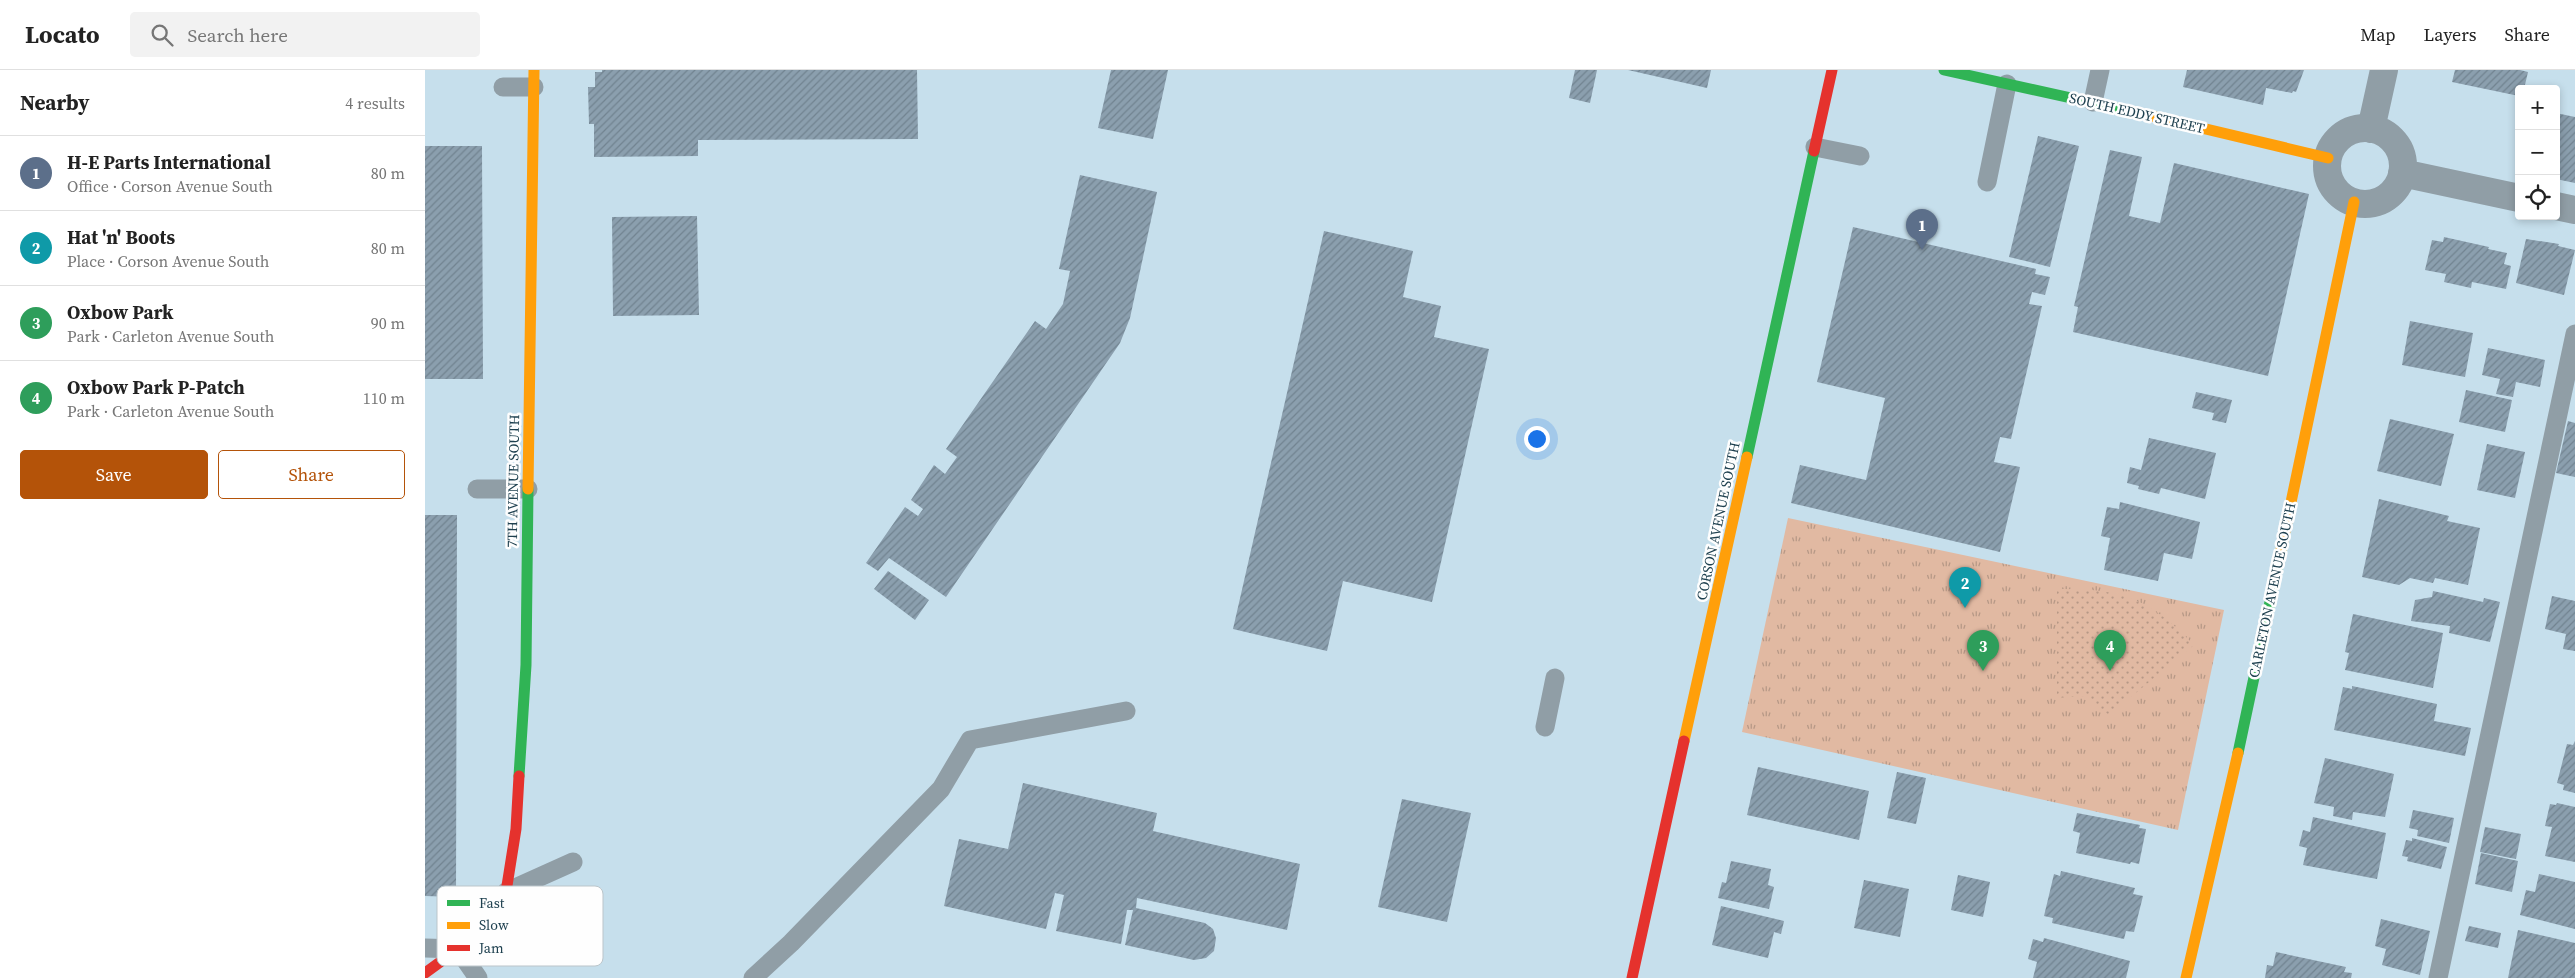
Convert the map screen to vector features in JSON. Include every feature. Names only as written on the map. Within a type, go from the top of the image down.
[{"type":"street","name":"CORSON AVENUE SOUTH","points":[[1632,978],[1832,70]]},
{"type":"street","name":"SOUTH EDDY STREET","points":[[1944,70],[2093,102],[2328,158]]},
{"type":"street","points":[[2371,129],[2384,70]]},
{"type":"street","name":"7TH AVENUE SOUTH","points":[[507,886],[516,829],[526,665],[534,78]]},
{"type":"street","points":[[2371,129],[2388,136],[2397,146],[2402,157],[2402,173],[2392,193],[2380,201],[2371,204],[2354,202],[2337,192],[2327,170],[2328,158],[2333,147],[2341,138],[2352,131],[2371,129]]},
{"type":"street","points":[[2402,173],[2515,197]]},
{"type":"street","name":"CARLETON AVENUE SOUTH","points":[[2186,978],[2238,752],[2354,202]]},
{"type":"street","points":[[2560,207],[2575,210]]},
{"type":"street","points":[[425,973],[437,964]]},
{"type":"lane","points":[[2093,102],[2100,70]]},
{"type":"lane","points":[[503,87],[534,78]]},
{"type":"lane","points":[[1987,182],[2007,84]]},
{"type":"lane","points":[[1815,147],[1860,156]]},
{"type":"lane","points":[[2438,978],[2575,334]]},
{"type":"lane","points":[[477,489],[528,489]]},
{"type":"lane","points":[[1545,727],[1555,678]]},
{"type":"lane","points":[[753,978],[791,943],[941,789],[970,740],[1127,711]]},
{"type":"lane","points":[[519,886],[573,862]]},
{"type":"lane","points":[[470,966],[478,978]]},
{"type":"green space","points":[[1788,518],[2224,610],[2178,830],[1742,732]]},
{"type":"green space","points":[[2057,589],[2099,591],[2133,599],[2163,616],[2194,645],[2109,715],[2085,696],[2057,698]]},
{"type":"building","points":[[602,70],[917,70],[918,139],[698,140],[698,156],[594,157],[594,124],[589,124],[588,87],[595,87],[595,72],[602,72]]},
{"type":"building","points":[[1111,70],[1168,70],[1153,139],[1098,128]]},
{"type":"building","points":[[1575,70],[1597,70],[1590,103],[1569,98]]},
{"type":"building","points":[[1628,70],[1711,70],[1707,88]]},
{"type":"building","points":[[2187,70],[2304,70],[2296,92],[2293,91],[2292,93],[2266,88],[2263,105],[2183,87]]},
{"type":"building","points":[[2455,70],[2520,70],[2528,72],[2525,85],[2515,85],[2515,95],[2452,82]]},
{"type":"building","points":[[2560,114],[2575,117],[2575,183],[2560,180]]},
{"type":"building","points":[[2038,136],[2079,146],[2050,267],[2009,257]]},
{"type":"building","points":[[425,146],[482,146],[483,379],[425,379]]},
{"type":"building","points":[[2110,150],[2142,157],[2129,216],[2160,223],[2174,163],[2309,194],[2268,376],[2073,332],[2078,307],[2074,306]]},
{"type":"building","points":[[1080,175],[1157,192],[1130,318],[1120,343],[946,597],[889,558],[878,571],[866,563],[905,507],[918,516],[923,509],[911,500],[934,465],[945,474],[957,457],[946,449],[1035,321],[1046,329],[1063,304],[1070,271],[1059,269]]},
{"type":"building","points":[[697,216],[699,315],[613,316],[612,217]]},
{"type":"building","points":[[1853,227],[2036,269],[2035,274],[2050,277],[2045,295],[2032,292],[2029,304],[2042,306],[2011,439],[2000,437],[1994,462],[2020,467],[2000,552],[1791,503],[1800,465],[1866,480],[1885,398],[1817,382]]},
{"type":"building","points":[[1324,231],[1413,251],[1403,297],[1441,306],[1434,337],[1489,349],[1432,602],[1343,581],[1327,651],[1233,629]]},
{"type":"building","points":[[2444,237],[2507,253],[2504,264],[2511,266],[2506,289],[2472,282],[2471,288],[2444,282],[2446,274],[2425,270],[2432,240],[2443,242]]},
{"type":"building","points":[[2526,239],[2559,244],[2558,246],[2575,250],[2564,295],[2516,283]]},
{"type":"building","points":[[2410,321],[2473,333],[2465,377],[2402,365]]},
{"type":"building","points":[[2488,348],[2545,360],[2540,387],[2516,382],[2513,397],[2496,394],[2500,379],[2482,375]]},
{"type":"building","points":[[2466,390],[2512,400],[2505,432],[2459,422]]},
{"type":"building","points":[[2196,392],[2232,400],[2226,423],[2212,420],[2214,413],[2192,408]]},
{"type":"building","points":[[2390,419],[2454,434],[2441,486],[2377,471]]},
{"type":"building","points":[[2568,421],[2575,423],[2575,477],[2556,473]]},
{"type":"building","points":[[2149,438],[2216,453],[2205,499],[2161,488],[2159,494],[2138,489],[2139,486],[2127,483],[2130,467],[2141,470]]},
{"type":"building","points":[[2487,444],[2525,452],[2515,498],[2477,490]]},
{"type":"building","points":[[2379,499],[2449,516],[2447,521],[2480,528],[2468,585],[2435,578],[2433,583],[2410,578],[2399,585],[2362,577]]},
{"type":"building","points":[[2120,502],[2200,522],[2192,559],[2164,553],[2158,581],[2104,570],[2110,538],[2101,536],[2107,507],[2119,509]]},
{"type":"building","points":[[425,515],[457,515],[456,886],[437,886],[437,896],[425,896]]},
{"type":"building","points":[[888,571],[929,600],[915,620],[874,589]]},
{"type":"building","points":[[2433,591],[2483,602],[2484,598],[2500,602],[2490,642],[2449,633],[2450,626],[2411,621],[2415,600],[2432,597]]},
{"type":"building","points":[[2552,596],[2575,601],[2575,651],[2563,649],[2566,634],[2545,629]]},
{"type":"building","points":[[2353,614],[2443,633],[2433,688],[2345,670],[2349,653],[2345,652]]},
{"type":"building","points":[[2352,686],[2437,704],[2434,721],[2471,728],[2465,756],[2334,730],[2343,687],[2352,689]]},
{"type":"building","points":[[2575,741],[2575,793],[2563,790],[2564,785],[2557,783],[2567,744],[2573,745]]},
{"type":"building","points":[[2325,758],[2394,774],[2385,817],[2353,812],[2352,820],[2333,816],[2334,807],[2314,803]]},
{"type":"building","points":[[1758,767],[1869,791],[1859,840],[1747,815]]},
{"type":"building","points":[[1897,772],[1926,778],[1916,824],[1887,818]]},
{"type":"building","points":[[1023,783],[1157,813],[1153,831],[1300,864],[1287,930],[1137,898],[1136,908],[1205,923],[1213,929],[1216,938],[1214,951],[1206,958],[1194,960],[1125,945],[1133,910],[1127,910],[1121,944],[1056,931],[1064,895],[1055,893],[1046,929],[944,906],[959,839],[1008,849]]},
{"type":"building","points":[[1402,799],[1471,813],[1447,922],[1378,907]]},
{"type":"building","points":[[2557,803],[2575,807],[2575,862],[2545,856],[2552,827],[2545,826],[2550,804],[2556,805]]},
{"type":"building","points":[[2413,810],[2454,818],[2449,843],[2417,836],[2418,830],[2409,828]]},
{"type":"building","points":[[2077,813],[2140,825],[2139,828],[2146,829],[2139,864],[2131,862],[2130,864],[2076,853],[2080,833],[2073,831]]},
{"type":"building","points":[[2313,817],[2386,833],[2377,879],[2303,865],[2307,848],[2299,846],[2303,830],[2310,832]]},
{"type":"building","points":[[2485,827],[2521,834],[2516,859],[2480,852]]},
{"type":"building","points":[[2412,838],[2447,847],[2441,869],[2407,861],[2408,857],[2402,856],[2406,840],[2412,841]]},
{"type":"building","points":[[2481,853],[2518,861],[2512,892],[2475,884]]},
{"type":"building","points":[[1731,861],[1771,869],[1768,885],[1774,887],[1769,909],[1718,898],[1722,882],[1726,883]]},
{"type":"building","points":[[2061,871],[2135,888],[2133,894],[2143,896],[2134,932],[2126,931],[2124,939],[2052,923],[2053,918],[2044,916],[2054,874],[2060,876]]},
{"type":"building","points":[[2539,874],[2575,882],[2575,929],[2520,915],[2526,890],[2535,892]]},
{"type":"building","points":[[1958,875],[1990,882],[1983,917],[1951,910]]},
{"type":"building","points":[[1864,880],[1909,889],[1900,937],[1854,928]]},
{"type":"building","points":[[1721,906],[1784,921],[1781,934],[1774,932],[1768,958],[1712,945]]},
{"type":"building","points":[[2381,919],[2430,931],[2420,975],[2382,965],[2386,949],[2375,946]]},
{"type":"building","points":[[2469,926],[2501,933],[2498,948],[2465,941]]},
{"type":"building","points":[[2518,930],[2575,943],[2575,978],[2508,978]]},
{"type":"building","points":[[2044,938],[2130,961],[2126,978],[2033,978],[2037,962],[2028,959],[2033,939],[2043,942]]},
{"type":"building","points":[[2276,952],[2346,967],[2344,972],[2352,973],[2351,978],[2265,978],[2267,965],[2273,966]]},
{"type":"traffic: fast","points":[[1944,70],[2130,111]]},
{"type":"traffic: fast","points":[[1747,457],[1814,151]]},
{"type":"traffic: fast","points":[[519,776],[526,665],[528,489]]},
{"type":"traffic: fast","points":[[2238,753],[2281,550]]},
{"type":"traffic: slow","points":[[528,489],[534,70]]},
{"type":"traffic: slow","points":[[2130,111],[2328,158]]},
{"type":"traffic: slow","points":[[2281,550],[2354,202]]},
{"type":"traffic: slow","points":[[1684,741],[1747,457]]},
{"type":"traffic: slow","points":[[2186,978],[2238,753]]},
{"type":"traffic: jam","points":[[1814,151],[1832,70]]},
{"type":"traffic: jam","points":[[1632,978],[1684,741]]},
{"type":"traffic: jam","points":[[507,886],[516,829],[519,776]]},
{"type":"traffic: jam","points":[[425,973],[437,964]]},
{"type":"place","name":"H-E Parts International","points":[[1922,250]]},
{"type":"place","name":"Hat 'n' Boots","points":[[1965,608]]},
{"type":"place","name":"Oxbow Park","points":[[1983,671]]},
{"type":"place","name":"Oxbow Park P-Patch","points":[[2110,671]]}]
